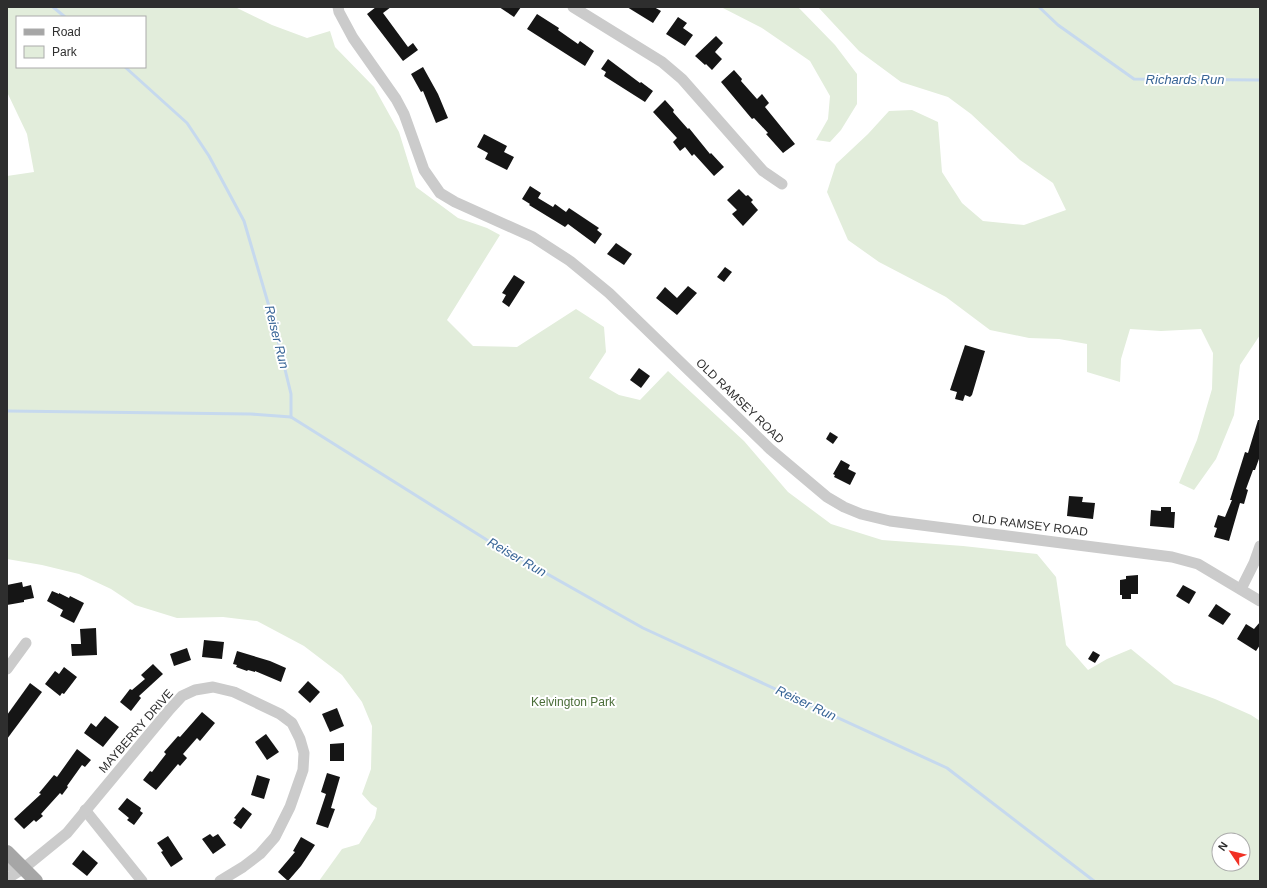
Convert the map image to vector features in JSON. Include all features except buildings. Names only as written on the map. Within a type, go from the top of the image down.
[{"type":"main road","points":[[7,852],[36,881]]},
{"type":"street","name":"OLD RAMSEY ROAD","points":[[338,7],[339,12],[353,38],[396,99],[404,114],[424,170],[440,193],[455,202],[534,237],[570,261],[609,293],[770,449],[827,497],[844,507],[861,514],[890,520],[1172,557],[1198,564],[1260,601]]},
{"type":"street","points":[[573,7],[662,62],[682,80],[763,170],[782,184]]},
{"type":"street","points":[[1241,589],[1254,563],[1260,546]]},
{"type":"street","points":[[7,669],[26,643]]},
{"type":"street","name":"MAYBERRY DRIVE","points":[[7,879],[24,868],[67,833],[182,696],[195,690],[213,687],[234,692],[280,714],[292,723],[300,739],[304,752],[303,770],[290,807],[275,837],[260,854],[243,867],[220,881]]},
{"type":"street","points":[[85,810],[142,881]]},
{"type":"street","points":[[7,866],[24,868]]},
{"type":"green space","name":"Kelvington Park","points":[[7,7],[235,7],[272,25],[307,38],[330,31],[335,47],[374,87],[399,132],[416,187],[458,218],[487,228],[500,235],[447,320],[473,346],[517,347],[576,309],[604,327],[606,352],[589,378],[619,395],[640,400],[668,371],[744,441],[788,492],[831,524],[882,540],[963,546],[1037,554],[1056,577],[1066,645],[1088,670],[1107,659],[1131,649],[1174,684],[1215,699],[1251,715],[1260,721],[1260,881],[319,881],[342,849],[359,844],[375,818],[377,808],[362,794],[371,769],[372,726],[362,702],[342,675],[304,646],[257,621],[223,617],[177,618],[135,605],[111,589],[79,574],[42,565],[7,559],[7,176],[34,172],[27,134],[7,92]]},
{"type":"green space","points":[[721,7],[798,7],[835,45],[857,74],[857,104],[841,130],[830,142],[816,140],[828,119],[830,96],[810,61],[762,28]]},
{"type":"green space","points":[[818,7],[1260,7],[1260,335],[1240,365],[1234,415],[1216,459],[1194,490],[1179,483],[1197,440],[1212,389],[1213,353],[1201,329],[1161,331],[1130,329],[1121,359],[1120,382],[1087,372],[1087,344],[1059,339],[1029,338],[990,330],[946,297],[879,262],[848,240],[827,192],[836,164],[868,134],[889,111],[912,110],[938,122],[942,172],[962,203],[983,221],[1024,225],[1066,210],[1053,183],[1020,160],[971,114],[948,97],[901,82],[859,51]]},
{"type":"waterway","name":"Reiser Run","points":[[53,7],[64,16]]},
{"type":"waterway","name":"Richards Run","points":[[1039,7],[1058,25],[1134,79],[1260,80]]},
{"type":"waterway","name":"Reiser Run","points":[[126,68],[187,123],[209,156],[244,221],[273,320],[291,394],[291,417]]},
{"type":"waterway","name":"Reiser Run","points":[[7,411],[251,414],[291,417],[487,540],[643,628],[947,768],[1094,881]]}]
